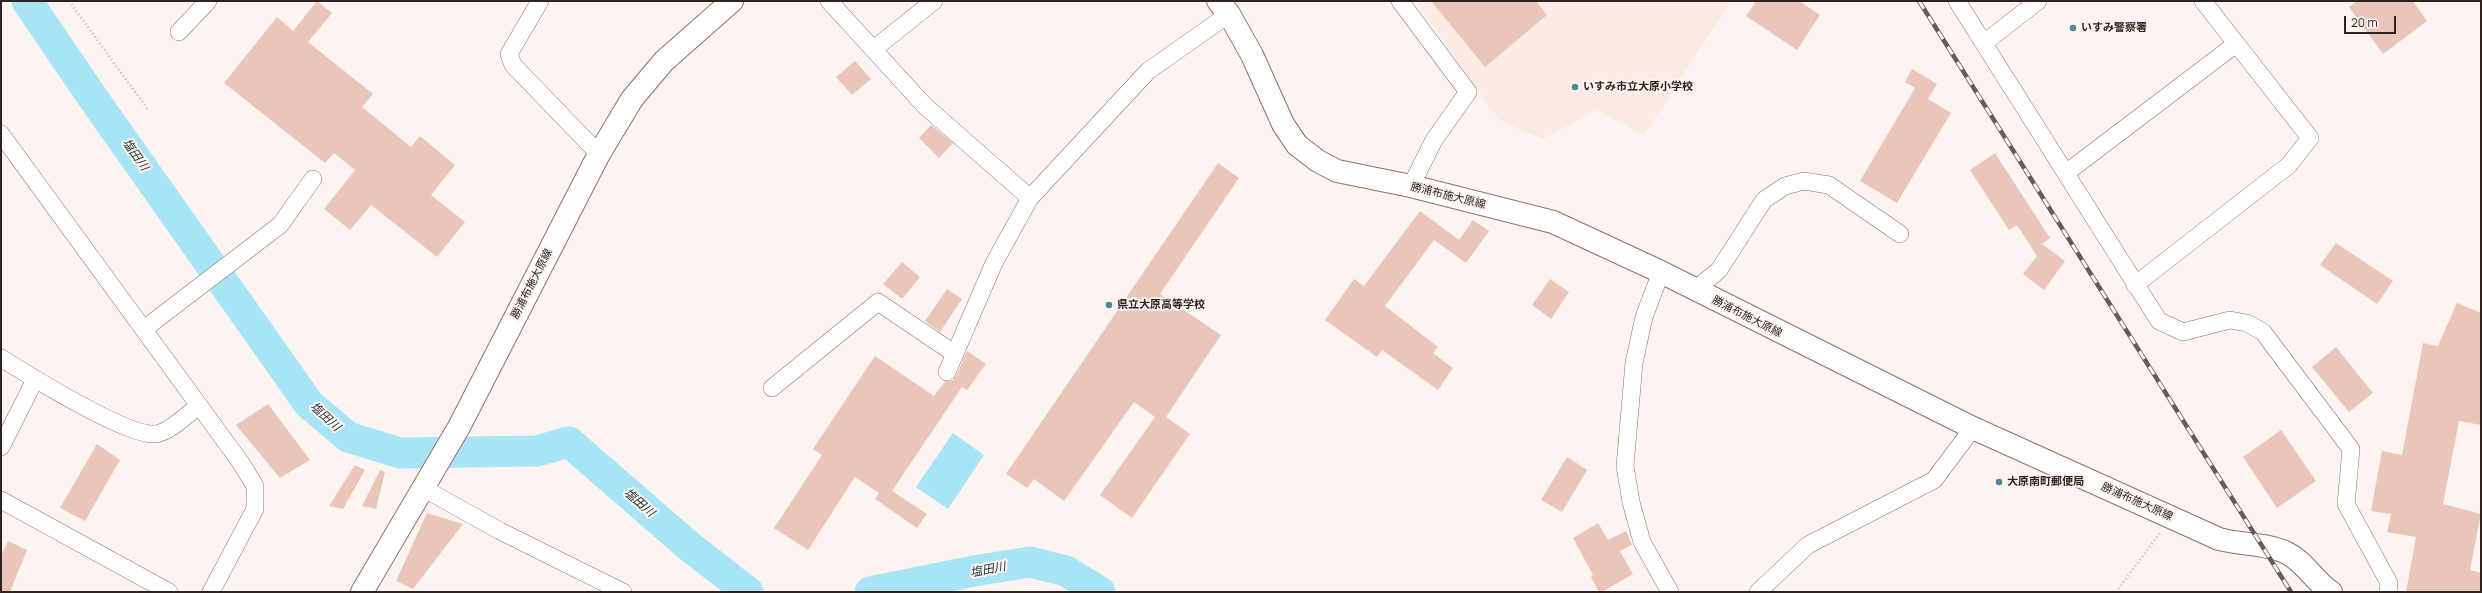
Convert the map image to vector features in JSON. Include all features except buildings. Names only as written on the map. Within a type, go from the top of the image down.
[{"type":"main road","name":"勝浦布施大原線","points":[[362,592],[459,427],[599,154],[632,99],[664,61],[732,1]]},
{"type":"main road","name":"勝浦布施大原線","points":[[1224,8],[1252,55],[1283,124],[1297,145],[1318,161],[1337,171],[1411,186],[1553,222],[1661,272],[1973,428],[2172,518],[2219,539],[2237,544],[2261,545],[2286,552],[2302,564],[2331,592]]},
{"type":"street","points":[[179,32],[208,1]]},
{"type":"street","points":[[540,1],[509,54],[512,65],[599,154]]},
{"type":"street","points":[[829,1],[875,48],[925,106],[1030,198]]},
{"type":"street","points":[[875,48],[934,1]]},
{"type":"street","points":[[1400,1],[1468,92],[1434,140],[1411,186]]},
{"type":"street","points":[[1957,1],[2159,321],[2183,332],[2230,320],[2247,323],[2263,332],[2351,449],[2346,504],[2389,583],[2388,592]]},
{"type":"street","points":[[1984,43],[2038,1]]},
{"type":"street","points":[[2135,285],[2289,165],[2310,138],[2203,1]]},
{"type":"street","points":[[947,372],[994,263],[1030,198],[1148,72],[1224,8]]},
{"type":"street","points":[[2066,173],[2236,44]]},
{"type":"street","points":[[1,134],[241,463],[255,486],[255,509],[211,592]]},
{"type":"street","points":[[144,329],[280,225],[313,179]]},
{"type":"street","points":[[1695,290],[1719,270],[1764,200],[1785,186],[1804,181],[1829,186],[1900,234]]},
{"type":"street","points":[[1661,272],[1644,316],[1634,363],[1625,466],[1631,502],[1642,542],[1670,592]]},
{"type":"street","points":[[772,388],[878,302],[955,354]]},
{"type":"street","points":[[1,358],[35,380],[128,429],[154,435],[177,423],[199,405]]},
{"type":"street","points":[[1,446],[35,380]]},
{"type":"street","points":[[1758,592],[1808,545],[1934,480],[1973,428]]},
{"type":"street","points":[[427,483],[500,531],[623,592]]},
{"type":"street","points":[[1,500],[169,592]]},
{"type":"path","points":[[69,1],[149,111]]},
{"type":"path","points":[[2116,592],[2172,518]]},
{"type":"shaded area","name":"いすみ市立大原小学校","points":[[1416,1],[1731,1],[1644,135],[1596,110],[1543,139],[1499,120]]},
{"type":"water","points":[[953,433],[984,455],[948,509],[916,487]]},
{"type":"waterway","name":"塩田川","points":[[27,1],[93,98],[309,404],[348,437],[400,453],[537,451],[569,442],[690,547],[748,592]]},
{"type":"waterway","name":"塩田川","points":[[870,592],[974,571],[1030,562],[1066,571],[1100,592]]},
{"type":"railway","points":[[1919,1],[2291,592]]},
{"type":"place","name":"いすみ警察署","points":[[2073,28]]},
{"type":"place","name":"いすみ市立大原小学校","points":[[1575,87]]},
{"type":"place","name":"県立大原高等学校","points":[[1109,305]]},
{"type":"place","name":"大原南町郵便局","points":[[1999,482]]}]
